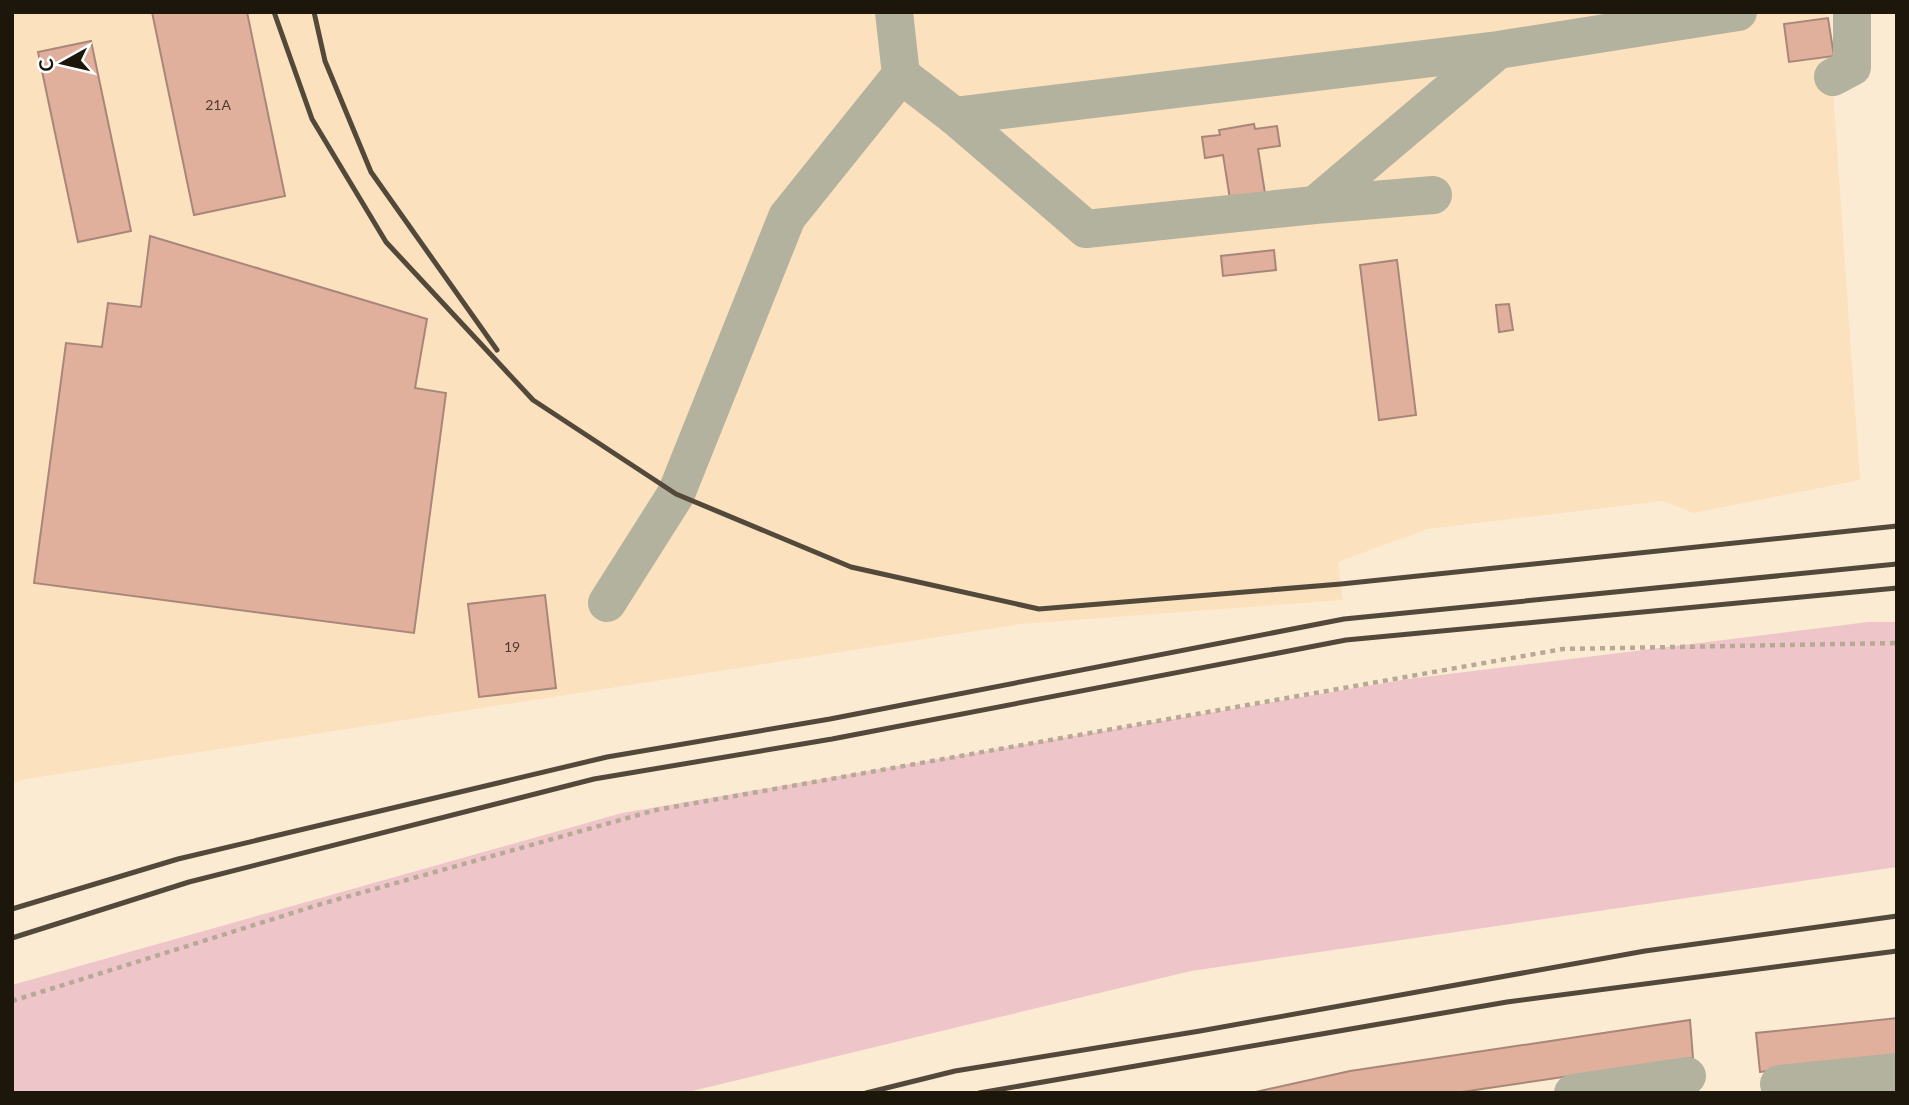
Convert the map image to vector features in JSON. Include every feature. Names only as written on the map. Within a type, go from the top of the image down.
[{"type":"lane","points":[[607,603],[676,495],[787,217],[901,75],[894,12]]},
{"type":"lane","points":[[954,116],[1498,50],[1738,12]]},
{"type":"lane","points":[[1833,77],[1852,67],[1852,12]]},
{"type":"lane","points":[[1315,205],[1498,50]]},
{"type":"lane","points":[[901,75],[954,116],[1086,229],[1433,195]]},
{"type":"lane","points":[[1779,1084],[1897,1072]]},
{"type":"lane","points":[[1573,1093],[1687,1076]]},
{"type":"path","points":[[12,1001],[321,904],[656,810],[1563,649],[1897,643]]},
{"type":"shaded area","points":[[12,12],[1825,12],[1828,18],[1860,480],[1693,513],[1663,501],[1427,529],[1338,562],[1343,600],[1021,624],[26,779],[12,784]]},
{"type":"shaded area","points":[[1868,622],[1897,622],[1897,867],[1191,971],[684,1093],[12,1093],[12,985],[622,813],[1408,679]]},
{"type":"building","points":[[152,12],[247,12],[285,196],[194,215]]},
{"type":"building","points":[[1828,18],[1834,56],[1789,62],[1784,24]]},
{"type":"building","points":[[91,41],[131,231],[78,242],[38,52]]},
{"type":"building","points":[[1254,124],[1255,129],[1277,126],[1280,146],[1258,149],[1265,193],[1230,199],[1223,155],[1205,158],[1202,137],[1220,135],[1219,130]]},
{"type":"building","points":[[150,236],[427,319],[415,388],[446,393],[414,633],[34,583],[66,343],[102,347],[108,303],[141,307]]},
{"type":"building","points":[[1274,250],[1276,270],[1223,276],[1221,256]]},
{"type":"building","points":[[1397,260],[1416,415],[1379,420],[1360,265]]},
{"type":"building","points":[[1509,304],[1513,330],[1499,332],[1496,305]]},
{"type":"building","points":[[545,595],[556,688],[479,697],[468,604]]},
{"type":"building","points":[[1897,1018],[1897,1058],[1760,1072],[1756,1033]]},
{"type":"building","points":[[1690,1020],[1693,1058],[1455,1093],[1251,1093],[1350,1071]]},
{"type":"railway","points":[[274,12],[312,119],[386,242],[533,400],[676,494],[851,567],[1039,609],[1341,584],[1897,526]]},
{"type":"railway","points":[[314,12],[325,61],[371,172],[497,350]]},
{"type":"railway","points":[[12,909],[178,859],[607,757],[830,719],[1344,619],[1897,564]]},
{"type":"railway","points":[[12,938],[189,882],[594,779],[832,739],[1346,640],[1897,588]]},
{"type":"railway","points":[[866,1093],[955,1071],[1200,1031],[1645,951],[1897,916]]},
{"type":"railway","points":[[979,1093],[1507,1002],[1897,951]]}]
